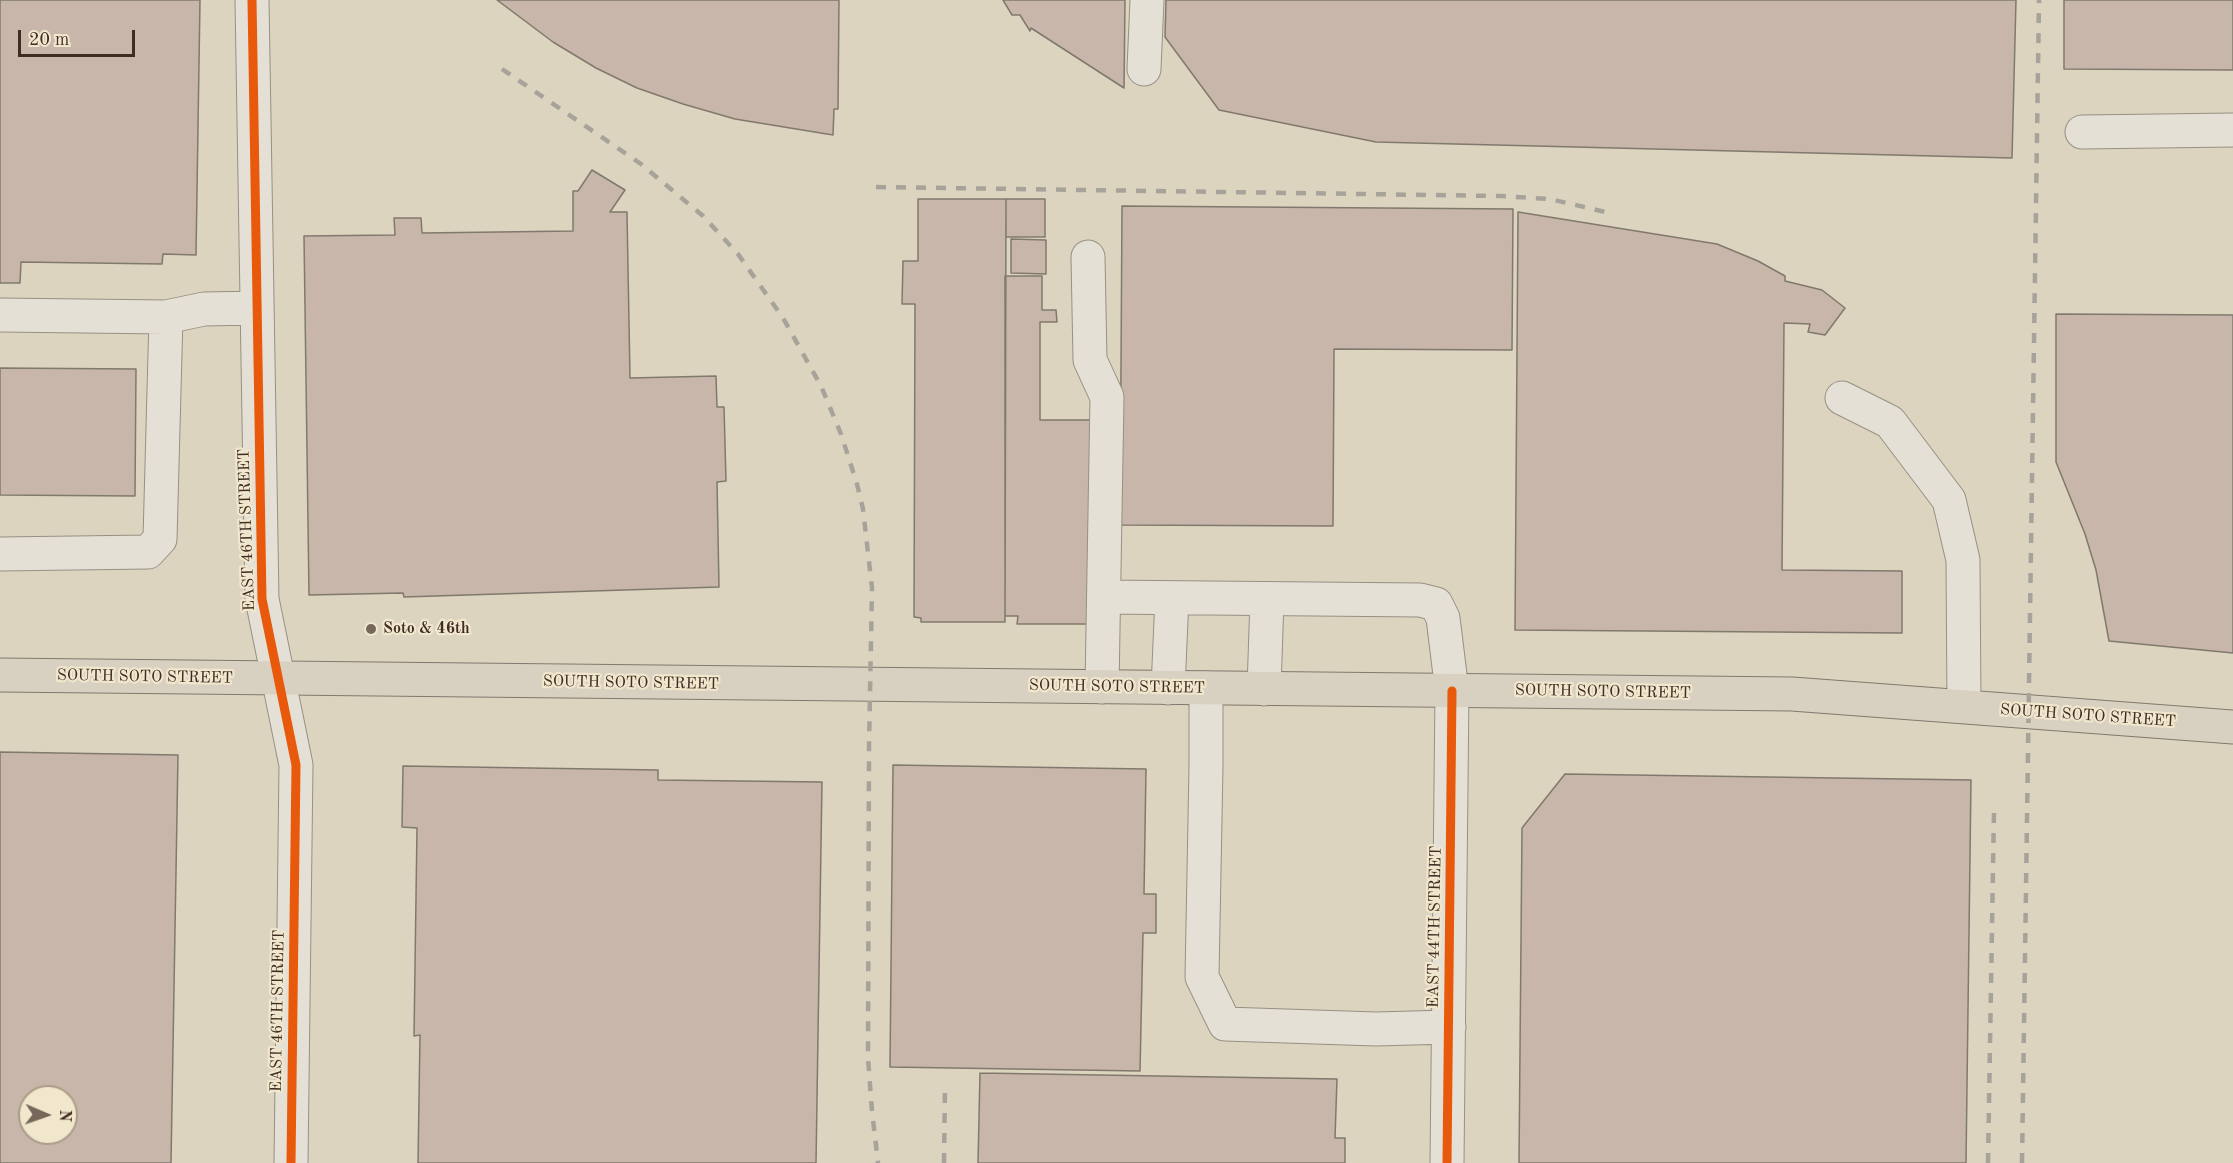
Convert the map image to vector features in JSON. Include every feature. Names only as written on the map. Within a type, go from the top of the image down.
[{"type":"main road","name":"SOUTH SOTO STREET","points":[[0,675],[1792,694],[2233,727]]},
{"type":"street","name":"EAST 46TH STREET","points":[[252,0],[262,599],[296,765],[291,1163]]},
{"type":"street","points":[[1144,69],[1147,0]]},
{"type":"street","points":[[2082,132],[2233,130]]},
{"type":"street","points":[[1088,257],[1090,360],[1107,397],[1102,687]]},
{"type":"street","points":[[0,315],[166,317],[204,309],[257,308]]},
{"type":"street","points":[[0,554],[148,552],[160,539],[166,317]]},
{"type":"street","points":[[1842,398],[1890,422],[1949,500],[1963,560],[1964,706]]},
{"type":"street","points":[[1104,597],[1267,599],[1264,689]]},
{"type":"street","points":[[1168,688],[1172,598]]},
{"type":"street","name":"EAST 44TH STREET","points":[[1267,599],[1420,600],[1436,604],[1443,618],[1452,691],[1447,1163]]},
{"type":"street","points":[[1206,688],[1202,977],[1225,1024],[1376,1029],[1449,1027]]},
{"type":"building","points":[[0,0],[200,0],[196,255],[163,254],[162,264],[21,262],[20,283],[0,283]]},
{"type":"building","points":[[497,0],[839,0],[838,109],[834,109],[833,135],[735,119],[637,88],[596,68],[553,42]]},
{"type":"building","points":[[1003,0],[1125,0],[1124,88],[1031,28],[1030,31],[1020,15],[1012,15]]},
{"type":"building","points":[[1166,0],[2016,0],[2012,158],[1376,142],[1219,110],[1165,37]]},
{"type":"building","points":[[2064,0],[2233,0],[2233,70],[2064,69]]},
{"type":"building","points":[[592,170],[625,190],[610,212],[627,212],[630,378],[716,376],[717,407],[724,407],[726,481],[717,482],[719,587],[404,597],[403,593],[309,595],[304,236],[395,235],[394,218],[421,218],[422,233],[573,231],[573,191],[578,191]]},
{"type":"building","points":[[918,199],[1006,199],[1005,622],[921,622],[921,618],[914,617],[915,304],[902,304],[903,261],[918,261]]},
{"type":"building","points":[[1006,199],[1045,199],[1045,237],[1006,237]]},
{"type":"building","points":[[1122,206],[1513,209],[1512,350],[1334,349],[1333,526],[1120,525]]},
{"type":"building","points":[[1518,212],[1717,244],[1758,261],[1785,276],[1785,281],[1822,290],[1845,308],[1825,335],[1808,332],[1810,324],[1784,323],[1782,570],[1902,571],[1902,633],[1515,630]]},
{"type":"building","points":[[1011,239],[1046,240],[1046,274],[1011,273]]},
{"type":"building","points":[[1005,276],[1042,276],[1042,310],[1056,310],[1057,322],[1040,322],[1040,420],[1093,420],[1093,624],[1017,624],[1018,616],[1005,616]]},
{"type":"building","points":[[2056,314],[2233,315],[2233,653],[2109,641],[2096,570],[2085,534],[2056,462]]},
{"type":"building","points":[[0,368],[136,369],[135,496],[0,495]]},
{"type":"building","points":[[0,752],[178,755],[171,1163],[0,1163]]},
{"type":"building","points":[[893,765],[1146,769],[1144,894],[1156,894],[1156,933],[1143,933],[1140,1071],[890,1067]]},
{"type":"building","points":[[403,766],[658,770],[658,780],[822,782],[816,1163],[418,1163],[420,1035],[414,1036],[417,828],[402,827]]},
{"type":"building","points":[[1565,774],[1971,780],[1966,1163],[1519,1163],[1522,828]]},
{"type":"building","points":[[980,1073],[1337,1079],[1335,1138],[1345,1138],[1345,1163],[978,1163]]},
{"type":"railway","points":[[2022,1163],[2039,0]]},
{"type":"railway","points":[[502,69],[641,164],[703,216],[738,254],[783,318],[821,386],[841,434],[863,509],[872,588],[868,1058],[878,1163]]},
{"type":"railway","points":[[876,187],[1501,196],[1550,199],[1614,214]]},
{"type":"railway","points":[[1988,1163],[1994,810]]},
{"type":"railway","points":[[944,1163],[945,1087]]},
{"type":"cycle path","points":[[252,0],[262,599],[296,765],[291,1163]]},
{"type":"cycle path","points":[[1447,1163],[1452,691]]},
{"type":"place","name":"Soto & 46th","points":[[371,629]]}]
